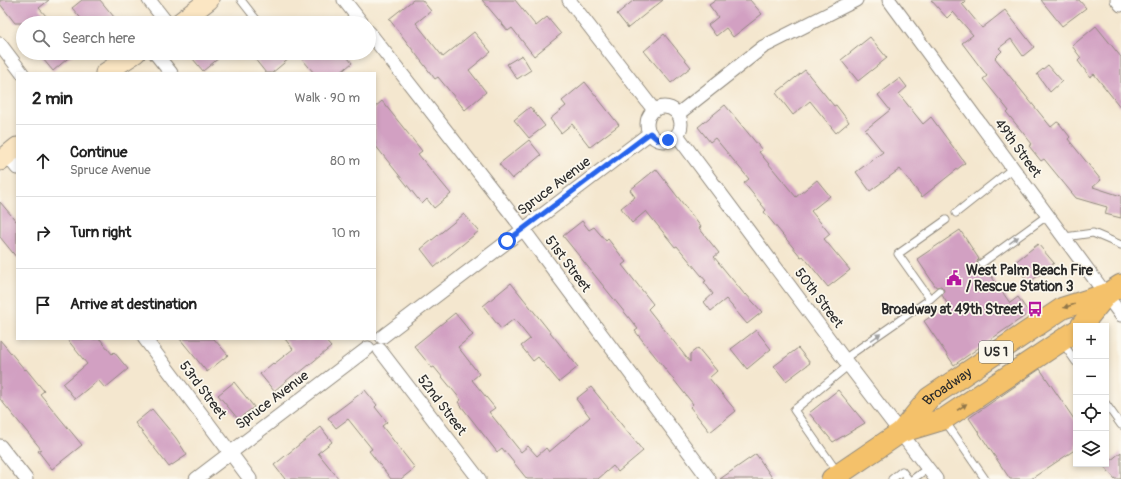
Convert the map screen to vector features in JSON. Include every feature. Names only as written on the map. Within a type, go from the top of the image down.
[{"type":"main road","points":[[1084,323],[1114,289]]},
{"type":"main road","name":"Broadway","points":[[843,474],[901,432],[929,398],[935,393],[1062,308],[1114,289]]},
{"type":"main road","name":"Broadway","points":[[901,432],[944,420],[1069,336]]},
{"type":"street","points":[[149,0],[162,16]]},
{"type":"street","points":[[188,16],[209,0]]},
{"type":"street","points":[[344,0],[357,16]]},
{"type":"street","points":[[569,0],[654,110]]},
{"type":"street","points":[[678,114],[763,47],[856,0]]},
{"type":"street","name":"49th Street","points":[[889,0],[1048,216],[1065,237],[1114,289],[1121,315]]},
{"type":"street","points":[[1117,0],[1121,5]]},
{"type":"street","name":"51st Street","points":[[376,41],[523,230],[709,479]]},
{"type":"street","points":[[0,44],[21,72]]},
{"type":"street","points":[[107,72],[125,60]]},
{"type":"street","points":[[161,60],[169,72]]},
{"type":"street","points":[[659,108],[669,108],[678,114],[681,125],[677,135],[673,138],[663,141],[658,140],[650,133],[648,129],[648,119],[654,110],[659,108]]},
{"type":"street","name":"Spruce Avenue","points":[[379,335],[523,230],[650,133]]},
{"type":"street","name":"50th Street","points":[[677,135],[936,479]]},
{"type":"street","points":[[372,346],[384,342],[379,335]]},
{"type":"street","name":"53rd Street","points":[[146,340],[250,479]]},
{"type":"street","name":"Spruce Avenue","points":[[196,479],[372,346]]},
{"type":"street","name":"52nd Street","points":[[372,346],[479,479]]},
{"type":"street","points":[[0,446],[26,479]]},
{"type":"lane","points":[[241,0],[254,16]]},
{"type":"lane","points":[[956,213],[1014,168]]},
{"type":"lane","points":[[982,263],[1048,216]]},
{"type":"lane","points":[[930,299],[898,254],[946,220]]},
{"type":"lane","points":[[1065,237],[1093,233],[1121,245]]},
{"type":"lane","points":[[843,474],[794,410],[847,362],[939,291]]},
{"type":"lane","points":[[1069,336],[1075,359]]},
{"type":"lane","points":[[1109,408],[1121,425]]},
{"type":"lane","points":[[944,420],[985,479]]},
{"type":"lane","points":[[913,479],[928,468]]},
{"type":"lane","points":[[892,479],[902,471],[908,479]]},
{"type":"building","points":[[0,0],[49,0],[39,8],[46,16],[16,16],[16,23],[0,4]]},
{"type":"building","points":[[82,0],[100,0],[113,16],[79,16],[72,8]]},
{"type":"building","points":[[413,0],[422,0],[431,11],[416,23],[443,57],[474,32],[491,52],[469,70],[486,92],[465,110],[438,77],[435,79],[389,19]]},
{"type":"building","points":[[482,0],[515,0],[536,26],[547,17],[561,34],[534,56],[512,28],[508,31]]},
{"type":"building","points":[[634,0],[663,0],[628,28],[617,14]]},
{"type":"building","points":[[716,0],[750,0],[762,14],[733,37],[726,28],[716,36],[708,25],[718,17],[709,5]]},
{"type":"building","points":[[931,0],[966,0],[962,4],[982,28],[1005,10],[1034,47],[1023,56],[1011,39],[999,48],[1002,51],[995,58],[1051,127],[1057,122],[1059,123],[1070,137],[1068,139],[1101,180],[1093,187],[1121,196],[1121,218],[1105,214],[1107,207],[1076,198],[1044,159],[1041,161],[1029,146],[1032,144],[1007,113],[1009,111],[983,79],[987,76],[962,43],[973,35],[953,12],[947,18]]},
{"type":"building","points":[[1041,0],[1079,0],[1086,8],[1062,26]]},
{"type":"building","points":[[1096,26],[1121,57],[1121,108],[1094,74],[1090,77],[1078,61],[1081,58],[1072,46]]},
{"type":"building","points":[[664,34],[691,67],[671,83],[644,51]]},
{"type":"building","points":[[870,37],[887,58],[858,81],[841,60]]},
{"type":"building","points":[[522,55],[531,70],[517,79],[507,64]]},
{"type":"building","points":[[44,60],[66,60],[53,71]]},
{"type":"building","points":[[194,60],[216,60],[203,71]]},
{"type":"building","points":[[256,60],[288,60],[273,72],[265,72]]},
{"type":"building","points":[[303,60],[350,60],[352,63],[341,72],[313,72]]},
{"type":"building","points":[[1048,65],[1062,81],[1050,92],[1037,74]]},
{"type":"building","points":[[805,70],[849,122],[836,133],[810,101],[793,115],[776,93]]},
{"type":"building","points":[[900,78],[907,87],[899,94],[923,124],[931,117],[965,163],[922,197],[900,169],[870,191],[856,172],[883,152],[865,130],[890,110],[878,95]]},
{"type":"building","points":[[585,82],[619,125],[590,147],[572,124],[561,133],[550,119],[566,106],[562,101]]},
{"type":"building","points":[[382,101],[422,151],[418,154],[451,194],[434,208],[427,199],[422,204],[376,146],[376,106]]},
{"type":"building","points":[[725,105],[762,150],[759,152],[796,197],[817,180],[830,196],[811,211],[830,234],[824,239],[850,270],[828,287],[764,212],[766,210],[744,183],[749,179],[715,138],[710,142],[698,127]]},
{"type":"building","points":[[530,107],[545,126],[529,138],[514,120]]},
{"type":"building","points":[[529,140],[541,155],[512,179],[499,164]]},
{"type":"building","points":[[656,169],[719,253],[714,257],[745,295],[746,294],[762,312],[747,324],[726,299],[711,311],[704,302],[713,294],[704,282],[706,281],[677,246],[675,247],[646,211],[632,223],[621,208],[635,197],[630,190]]},
{"type":"building","points":[[0,202],[16,221],[16,257],[0,237]]},
{"type":"building","points":[[464,214],[479,231],[435,267],[421,249]]},
{"type":"building","points":[[582,221],[589,230],[594,227],[606,241],[608,239],[626,262],[622,265],[653,304],[648,309],[690,362],[690,354],[698,348],[717,371],[709,378],[736,411],[710,432],[690,407],[693,404],[635,331],[638,329],[563,236]]},
{"type":"building","points":[[960,230],[979,259],[977,261],[978,266],[982,268],[985,267],[1010,303],[1018,297],[1029,313],[954,365],[924,321],[948,305],[942,295],[944,290],[941,286],[936,287],[917,259]]},
{"type":"building","points":[[1038,244],[1054,263],[1029,283],[1014,263]]},
{"type":"building","points":[[511,283],[578,367],[559,382],[538,357],[533,361],[521,346],[530,339],[514,319],[501,329],[483,306]]},
{"type":"building","points":[[455,313],[473,335],[458,347],[479,374],[472,380],[495,408],[489,412],[521,452],[528,446],[537,456],[546,448],[549,452],[590,417],[576,399],[591,387],[643,451],[618,472],[613,466],[598,479],[527,479],[502,448],[497,452],[458,402],[461,400],[434,367],[432,368],[414,346]]},
{"type":"building","points":[[756,330],[771,349],[747,369],[731,349]]},
{"type":"building","points":[[0,340],[44,391],[40,394],[82,445],[52,469],[38,451],[41,449],[0,399]]},
{"type":"building","points":[[68,340],[101,340],[112,354],[114,352],[128,369],[105,388],[98,380],[75,399],[63,384],[87,364]]},
{"type":"building","points":[[181,340],[215,340],[228,355],[207,372]]},
{"type":"building","points":[[286,340],[325,340],[331,347],[298,374],[297,372],[274,391],[260,374],[293,349]]},
{"type":"building","points":[[798,348],[810,363],[786,381],[774,366]]},
{"type":"building","points":[[1040,369],[1073,418],[1073,451],[1031,479],[1010,479],[969,418]]},
{"type":"building","points":[[234,382],[254,407],[238,419],[218,395]]},
{"type":"building","points":[[365,390],[377,405],[375,407],[387,422],[382,426],[415,468],[401,479],[391,479],[369,451],[372,449],[348,419],[336,428],[328,418]]},
{"type":"building","points":[[838,390],[865,423],[833,442],[809,413]]},
{"type":"building","points":[[152,409],[176,438],[187,455],[169,467],[135,423]]},
{"type":"building","points":[[321,427],[332,442],[318,453],[339,479],[285,479],[274,465]]},
{"type":"building","points":[[1121,452],[1121,479],[1115,479],[1105,467],[1109,467],[1109,462]]},
{"type":"building","points":[[756,454],[773,479],[720,479]]},
{"type":"place","name":"West Palm Beach Fire / Rescue Station 3","points":[[954,278]]},
{"type":"place","name":"Broadway at 49th Street","points":[[1035,309]]},
{"type":"route","points":[[507,241],[650,133],[658,140],[668,140]]}]
